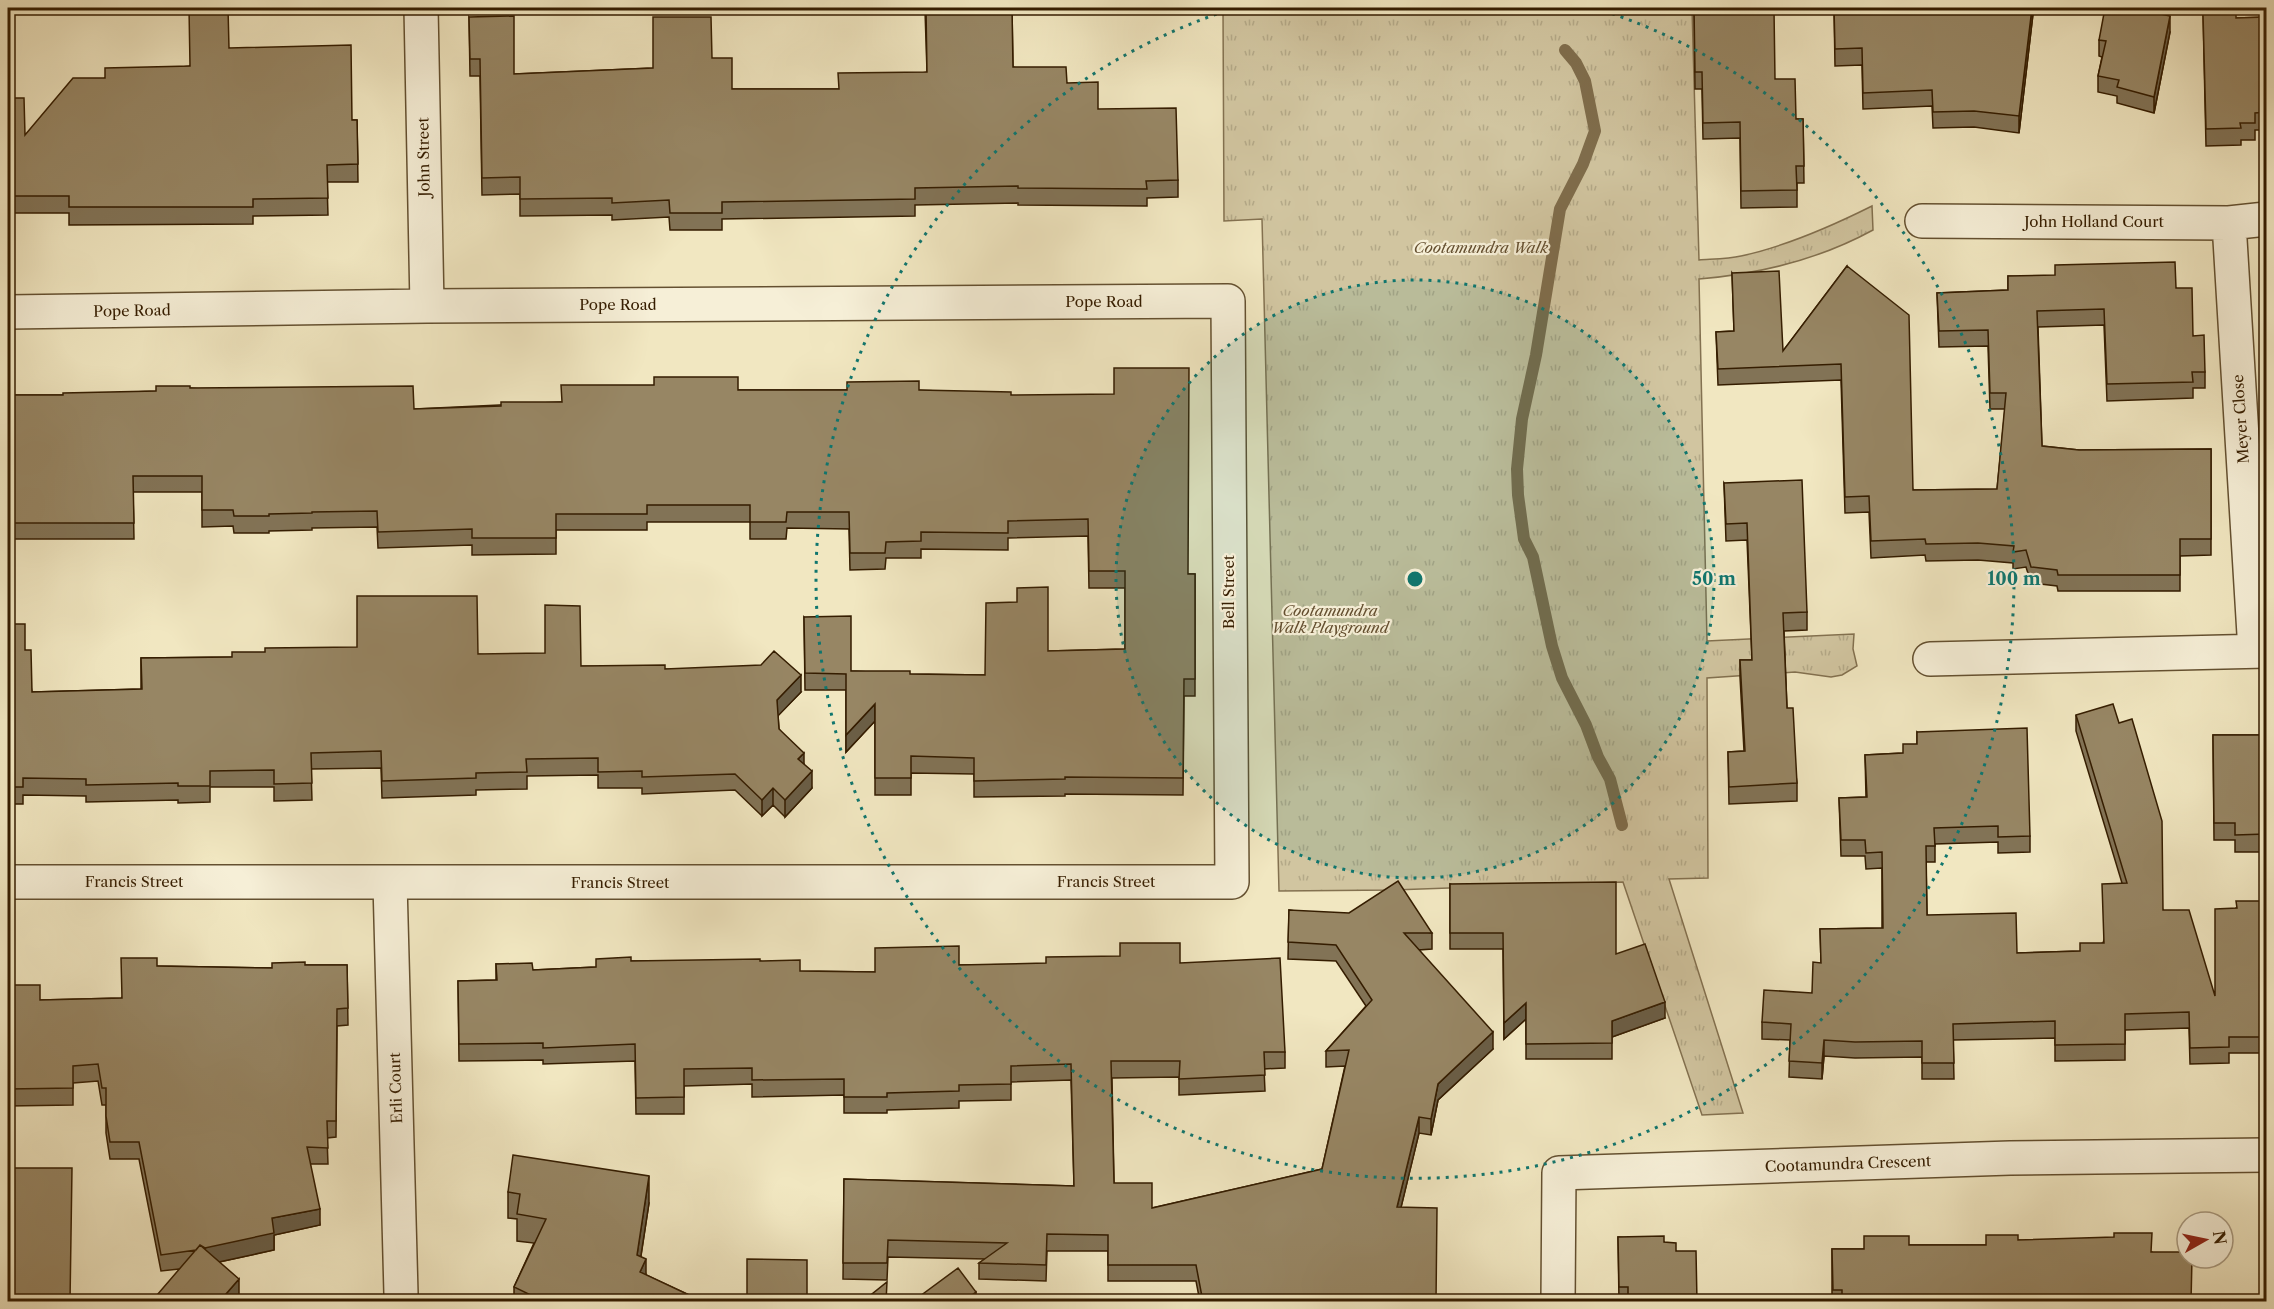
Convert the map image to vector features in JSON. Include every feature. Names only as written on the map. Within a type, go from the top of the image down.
[{"type":"street","name":"John Street","points":[[421,8],[427,306]]},
{"type":"street","name":"John Holland Court","points":[[1922,220],[2229,223],[2266,219]]},
{"type":"street","name":"Meyer Close","points":[[1930,659],[2261,651],[2229,223]]},
{"type":"street","name":"Pope Road","points":[[8,312],[427,306],[1228,301]]},
{"type":"street","name":"Bell Street","points":[[1228,301],[1232,882]]},
{"type":"street","name":"Francis Street","points":[[8,882],[1232,882]]},
{"type":"street","name":"Erli Court","points":[[390,883],[401,1294]]},
{"type":"street","name":"Cootamundra Crescent","points":[[1558,1302],[1559,1173],[2010,1158],[2266,1155]]},
{"type":"green space","points":[[1046,8],[1151,8],[1046,10]]},
{"type":"green space","name":"Cootamundra Walk","points":[[1223,8],[1692,8],[1699,260],[1736,257],[1774,247],[1825,228],[1872,206],[1873,230],[1832,249],[1789,264],[1722,277],[1699,279],[1707,641],[1854,634],[1853,649],[1857,666],[1842,675],[1831,677],[1795,672],[1707,678],[1708,878],[1669,879],[1743,1113],[1702,1115],[1623,882],[1393,890],[1279,891],[1262,219],[1224,221]]},
{"type":"building","points":[[189,8],[228,8],[229,48],[351,45],[352,120],[357,120],[358,164],[327,165],[328,198],[253,199],[253,207],[69,207],[69,196],[8,196],[8,98],[24,98],[25,135],[73,78],[105,78],[105,68],[190,66]]},
{"type":"building","points":[[926,8],[1012,8],[1013,67],[1066,67],[1067,83],[1098,82],[1098,109],[1176,108],[1178,180],[1146,181],[1147,189],[1018,188],[1018,186],[915,188],[915,199],[722,202],[722,213],[670,213],[669,200],[612,203],[612,198],[520,199],[520,177],[482,178],[480,59],[470,59],[469,17],[514,16],[514,74],[653,68],[653,17],[711,17],[712,58],[732,58],[732,89],[839,89],[838,73],[927,72]]},
{"type":"building","points":[[1694,8],[1774,10],[1775,79],[1795,79],[1796,119],[1803,119],[1804,166],[1796,166],[1797,190],[1741,191],[1740,122],[1703,123],[1702,72],[1695,72]]},
{"type":"building","points":[[1834,8],[2032,8],[2019,116],[1974,111],[1933,112],[1932,90],[1863,93],[1862,48],[1835,49]]},
{"type":"building","points":[[2105,8],[2133,8],[2170,16],[2154,97],[2117,87],[2119,80],[2098,76],[2106,41],[2099,40]]},
{"type":"building","points":[[2236,13],[2236,18],[2266,17],[2266,112],[2255,113],[2255,123],[2240,123],[2241,128],[2206,129],[2203,14]]},
{"type":"building","points":[[2175,262],[2176,288],[2192,288],[2193,336],[2204,335],[2205,372],[2192,372],[2193,382],[2107,384],[2104,309],[2037,311],[2042,446],[2079,450],[2211,449],[2211,539],[2180,539],[2180,575],[2058,575],[2057,570],[2031,567],[2026,550],[2013,552],[2014,546],[1978,543],[1926,544],[1925,539],[1871,541],[1869,496],[1845,497],[1841,364],[1718,369],[1716,332],[1734,331],[1732,273],[1779,271],[1783,351],[1847,266],[1909,315],[1913,490],[1997,489],[2006,393],[1990,393],[1988,330],[1939,331],[1937,293],[2008,290],[2008,276],[2055,275],[2055,265]]},
{"type":"building","points":[[1114,368],[1189,368],[1188,574],[1195,574],[1195,679],[1184,679],[1183,778],[1065,777],[1065,779],[974,781],[974,758],[911,756],[911,778],[875,778],[875,704],[846,735],[846,674],[805,673],[804,617],[851,616],[851,671],[985,675],[986,603],[1017,602],[1017,588],[1048,587],[1048,651],[1125,649],[1125,571],[1089,571],[1088,519],[1008,521],[1008,533],[921,532],[921,541],[886,542],[885,553],[850,553],[849,512],[787,512],[786,522],[750,522],[750,505],[647,505],[647,514],[556,514],[556,538],[472,538],[472,529],[378,532],[377,511],[234,516],[233,510],[202,510],[202,476],[133,476],[134,523],[9,523],[8,532],[8,395],[156,391],[156,386],[190,386],[190,388],[413,386],[414,409],[501,406],[501,402],[562,402],[561,385],[654,385],[654,377],[738,377],[738,390],[847,390],[847,382],[919,381],[919,390],[1011,392],[1011,395],[1114,394]]},
{"type":"building","points":[[1802,480],[1807,612],[1783,613],[1787,708],[1793,708],[1797,783],[1729,787],[1728,752],[1745,751],[1740,660],[1752,660],[1747,523],[1726,524],[1724,483]]},
{"type":"building","points":[[357,596],[477,596],[478,654],[545,653],[545,605],[580,606],[581,666],[665,665],[665,669],[761,665],[774,651],[801,675],[777,700],[779,729],[804,753],[798,759],[812,771],[785,800],[773,788],[762,800],[735,774],[642,777],[642,771],[598,772],[598,758],[526,759],[527,772],[476,773],[476,778],[382,781],[381,751],[311,753],[312,783],[274,784],[274,770],[210,771],[210,786],[178,786],[178,783],[86,785],[86,779],[23,778],[23,787],[8,787],[8,624],[25,624],[25,650],[31,650],[32,692],[142,689],[141,658],[232,657],[232,652],[265,652],[265,648],[357,647]]},
{"type":"building","points":[[2113,704],[2119,723],[2132,719],[2162,821],[2163,910],[2189,910],[2215,996],[2215,909],[2237,908],[2236,901],[2266,901],[2266,1037],[2229,1037],[2229,1047],[2190,1048],[2189,1012],[2125,1014],[2125,1044],[2055,1045],[2055,1021],[1953,1024],[1954,1063],[1922,1063],[1922,1041],[1824,1040],[1822,1063],[1789,1061],[1791,1024],[1762,1022],[1764,990],[1812,993],[1813,962],[1821,963],[1820,929],[1883,928],[1882,852],[1866,853],[1865,840],[1841,840],[1839,798],[1867,797],[1865,755],[1903,753],[1903,744],[1917,744],[1917,732],[2027,728],[2030,836],[1998,837],[1998,826],[1934,828],[1935,846],[1926,846],[1927,915],[2016,913],[2017,953],[2080,951],[2080,943],[2104,943],[2102,884],[2127,883],[2076,715]]},
{"type":"building","points":[[2213,735],[2265,735],[2266,834],[2235,835],[2235,823],[2214,823]]},
{"type":"building","points":[[1398,881],[1432,933],[1404,933],[1493,1032],[1438,1084],[1431,1119],[1419,1117],[1397,1207],[1437,1208],[1436,1302],[1203,1302],[1196,1265],[1108,1265],[1108,1235],[1047,1234],[1046,1265],[979,1263],[1007,1243],[888,1240],[887,1263],[843,1263],[844,1179],[1074,1186],[1071,1064],[1011,1066],[1011,1084],[959,1085],[959,1091],[887,1093],[887,1097],[844,1097],[844,1079],[752,1080],[752,1068],[684,1069],[684,1097],[636,1098],[635,1044],[543,1048],[543,1043],[459,1044],[458,981],[497,980],[496,964],[532,963],[533,970],[596,967],[596,959],[631,957],[631,961],[760,959],[760,961],[800,960],[800,971],[875,972],[875,948],[959,946],[959,965],[1046,963],[1046,957],[1120,956],[1120,943],[1180,943],[1180,963],[1280,958],[1285,1052],[1264,1052],[1265,1075],[1179,1079],[1180,1061],[1111,1061],[1114,1183],[1152,1183],[1152,1208],[1322,1169],[1349,1050],[1326,1051],[1372,1000],[1336,945],[1288,942],[1289,910],[1349,913]]},
{"type":"building","points":[[1616,882],[1616,954],[1645,944],[1665,1002],[1612,1021],[1612,1043],[1526,1044],[1526,1003],[1504,1023],[1503,933],[1450,933],[1450,884]]},
{"type":"building","points":[[121,958],[157,958],[157,966],[272,968],[272,963],[305,962],[305,965],[347,965],[348,1008],[337,1009],[336,1121],[327,1121],[328,1148],[307,1147],[320,1209],[272,1218],[274,1233],[205,1248],[200,1245],[196,1250],[161,1255],[139,1142],[110,1142],[106,1116],[106,1088],[102,1088],[98,1064],[73,1066],[73,1088],[8,1089],[8,985],[40,985],[40,1000],[122,998]]},
{"type":"building","points":[[513,1155],[649,1176],[637,1255],[646,1259],[640,1272],[704,1302],[537,1302],[539,1299],[514,1287],[546,1219],[517,1214],[520,1194],[508,1192]]},
{"type":"building","points":[[8,1168],[72,1168],[70,1302],[8,1302]]},
{"type":"building","points":[[2114,1233],[2152,1233],[2151,1252],[2175,1252],[2175,1270],[2192,1270],[2191,1302],[1842,1302],[1842,1290],[1833,1290],[1832,1249],[1864,1249],[1864,1236],[1909,1236],[1909,1245],[1986,1245],[1986,1235],[2018,1235],[2018,1240],[2114,1237]]},
{"type":"building","points":[[1664,1236],[1664,1242],[1676,1243],[1676,1251],[1696,1251],[1697,1302],[1628,1302],[1628,1287],[1619,1287],[1618,1237]]},
{"type":"building","points":[[200,1245],[239,1279],[219,1302],[151,1302]]},
{"type":"building","points":[[747,1259],[807,1260],[807,1302],[747,1302]]},
{"type":"building","points":[[958,1268],[976,1292],[972,1295],[976,1302],[912,1302]]},
{"type":"building","points":[[887,1282],[886,1302],[862,1302]]},
{"type":"waterway","points":[[1565,50],[1576,63],[1585,81],[1595,131],[1583,164],[1560,209],[1536,355],[1522,419],[1517,469],[1518,495],[1524,539],[1533,557],[1552,646],[1562,678],[1610,779],[1622,825]]},
{"type":"park label","name":"Cootamundra Walk Playground","points":[[1330,620]]}]
